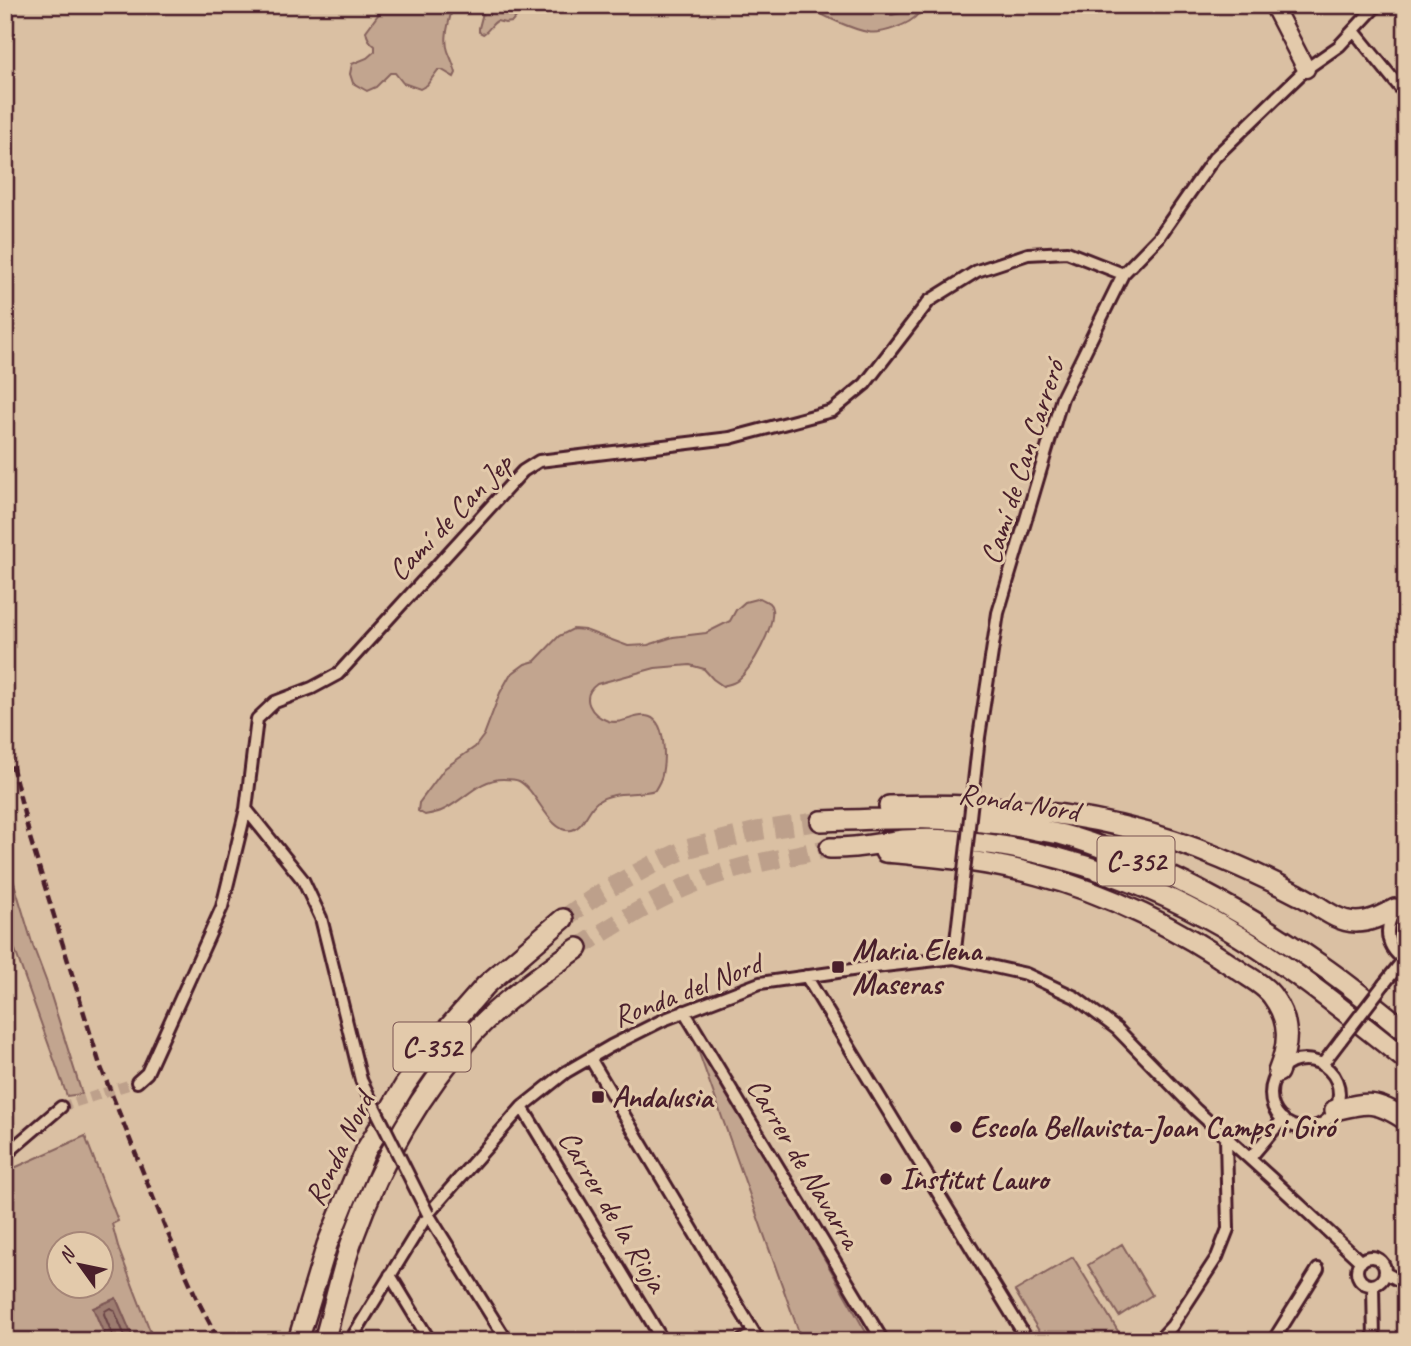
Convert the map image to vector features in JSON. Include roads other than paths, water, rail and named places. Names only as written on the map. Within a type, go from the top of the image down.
[{"type":"highway","name":"Ronda Nord","points":[[1401,905],[1376,918],[1359,922],[1346,921],[1331,916],[1303,897],[1220,858],[1159,836],[1093,819],[982,805],[927,804],[856,807],[821,821],[956,819],[1063,835],[1111,851],[1157,869],[1255,921],[1324,967],[1406,1031]]},
{"type":"highway","name":"Ronda Nord","points":[[1278,1072],[1286,1053],[1287,1030],[1272,995],[1209,949],[1154,920],[1092,892],[1028,872],[982,862],[928,855],[836,848],[905,840],[950,840],[1014,847],[1109,873],[1153,890],[1257,947],[1406,1059]]},
{"type":"highway","name":"Ronda Nord","points":[[298,1341],[327,1245],[366,1150],[405,1085],[435,1043],[486,985],[563,919]]},
{"type":"highway","name":"Ronda Nord","points":[[324,1341],[356,1229],[386,1161],[410,1118],[440,1074],[475,1031],[526,986],[578,948]]},
{"type":"highway","points":[[1335,1110],[1371,1104],[1384,1107],[1406,1120]]},
{"type":"street","points":[[1273,5],[1306,69]]},
{"type":"street","name":"Camí de Can Carreró","points":[[954,958],[979,737],[998,613],[1062,398],[1123,274],[1159,237],[1214,159],[1306,69],[1339,46],[1377,5]]},
{"type":"street","points":[[1354,31],[1406,95]]},
{"type":"street","name":"Camí de Can Jep","points":[[137,1082],[147,1073],[222,907],[246,809],[257,719],[275,702],[312,688],[338,674],[523,471],[539,461],[730,438],[832,411],[865,384],[929,301],[977,271],[1028,254],[1067,252],[1123,274]]},
{"type":"street","points":[[246,809],[303,880],[321,918],[361,1080],[428,1214],[507,1341]]},
{"type":"street","points":[[1322,1065],[1404,961],[1395,953],[1389,942],[1388,930],[1390,919],[1401,905]]},
{"type":"street","name":"Ronda del Nord","points":[[350,1341],[428,1214],[522,1107],[566,1072],[611,1046],[684,1011],[760,983],[954,958],[1026,974],[1075,997],[1117,1029],[1196,1110],[1360,1262]]},
{"type":"street","points":[[806,976],[1028,1341]]},
{"type":"street","name":"Carrer de Navarra","points":[[684,1011],[883,1341]]},
{"type":"street","points":[[590,1058],[757,1337],[741,1341]]},
{"type":"street","points":[[1299,1060],[1315,1061],[1322,1065],[1334,1076],[1338,1087],[1339,1099],[1335,1110],[1319,1125],[1296,1127],[1283,1119],[1272,1105],[1273,1082],[1278,1072],[1299,1060]]},
{"type":"street","points":[[5,1154],[61,1107]]},
{"type":"street","name":"Carrer de la Rioja","points":[[522,1107],[663,1341]]},
{"type":"street","points":[[1250,1158],[1283,1119]]},
{"type":"street","points":[[1158,1341],[1172,1326],[1217,1258],[1228,1229],[1226,1137]]},
{"type":"street","points":[[1376,1258],[1383,1264],[1385,1273],[1380,1281],[1373,1285],[1360,1280],[1357,1271],[1360,1262],[1376,1258]]},
{"type":"street","points":[[1273,1341],[1318,1269]]},
{"type":"street","points":[[1385,1273],[1406,1284]]},
{"type":"street","points":[[390,1275],[430,1341]]},
{"type":"street","points":[[1373,1285],[1374,1341]]},
{"type":"water","points":[[116,1298],[133,1338],[137,1341],[107,1341],[93,1308]]},
{"type":"tunnel","points":[[563,919],[602,892],[686,849],[757,831],[821,821]]},
{"type":"tunnel","points":[[578,948],[656,901],[705,879],[751,865],[830,848]]},
{"type":"tunnel","points":[[61,1107],[137,1082]]},
{"type":"railway","points":[[5,736],[30,838],[100,1065],[165,1227],[219,1341]]},
{"type":"place","name":"Maria Elena Maseras","points":[[838,967]]},
{"type":"place","name":"Andalusia","points":[[598,1097]]},
{"type":"place","name":"Escola Bellavista-Joan Camps i Giró","points":[[956,1127]]},
{"type":"place","name":"Institut Lauro","points":[[886,1179]]}]
